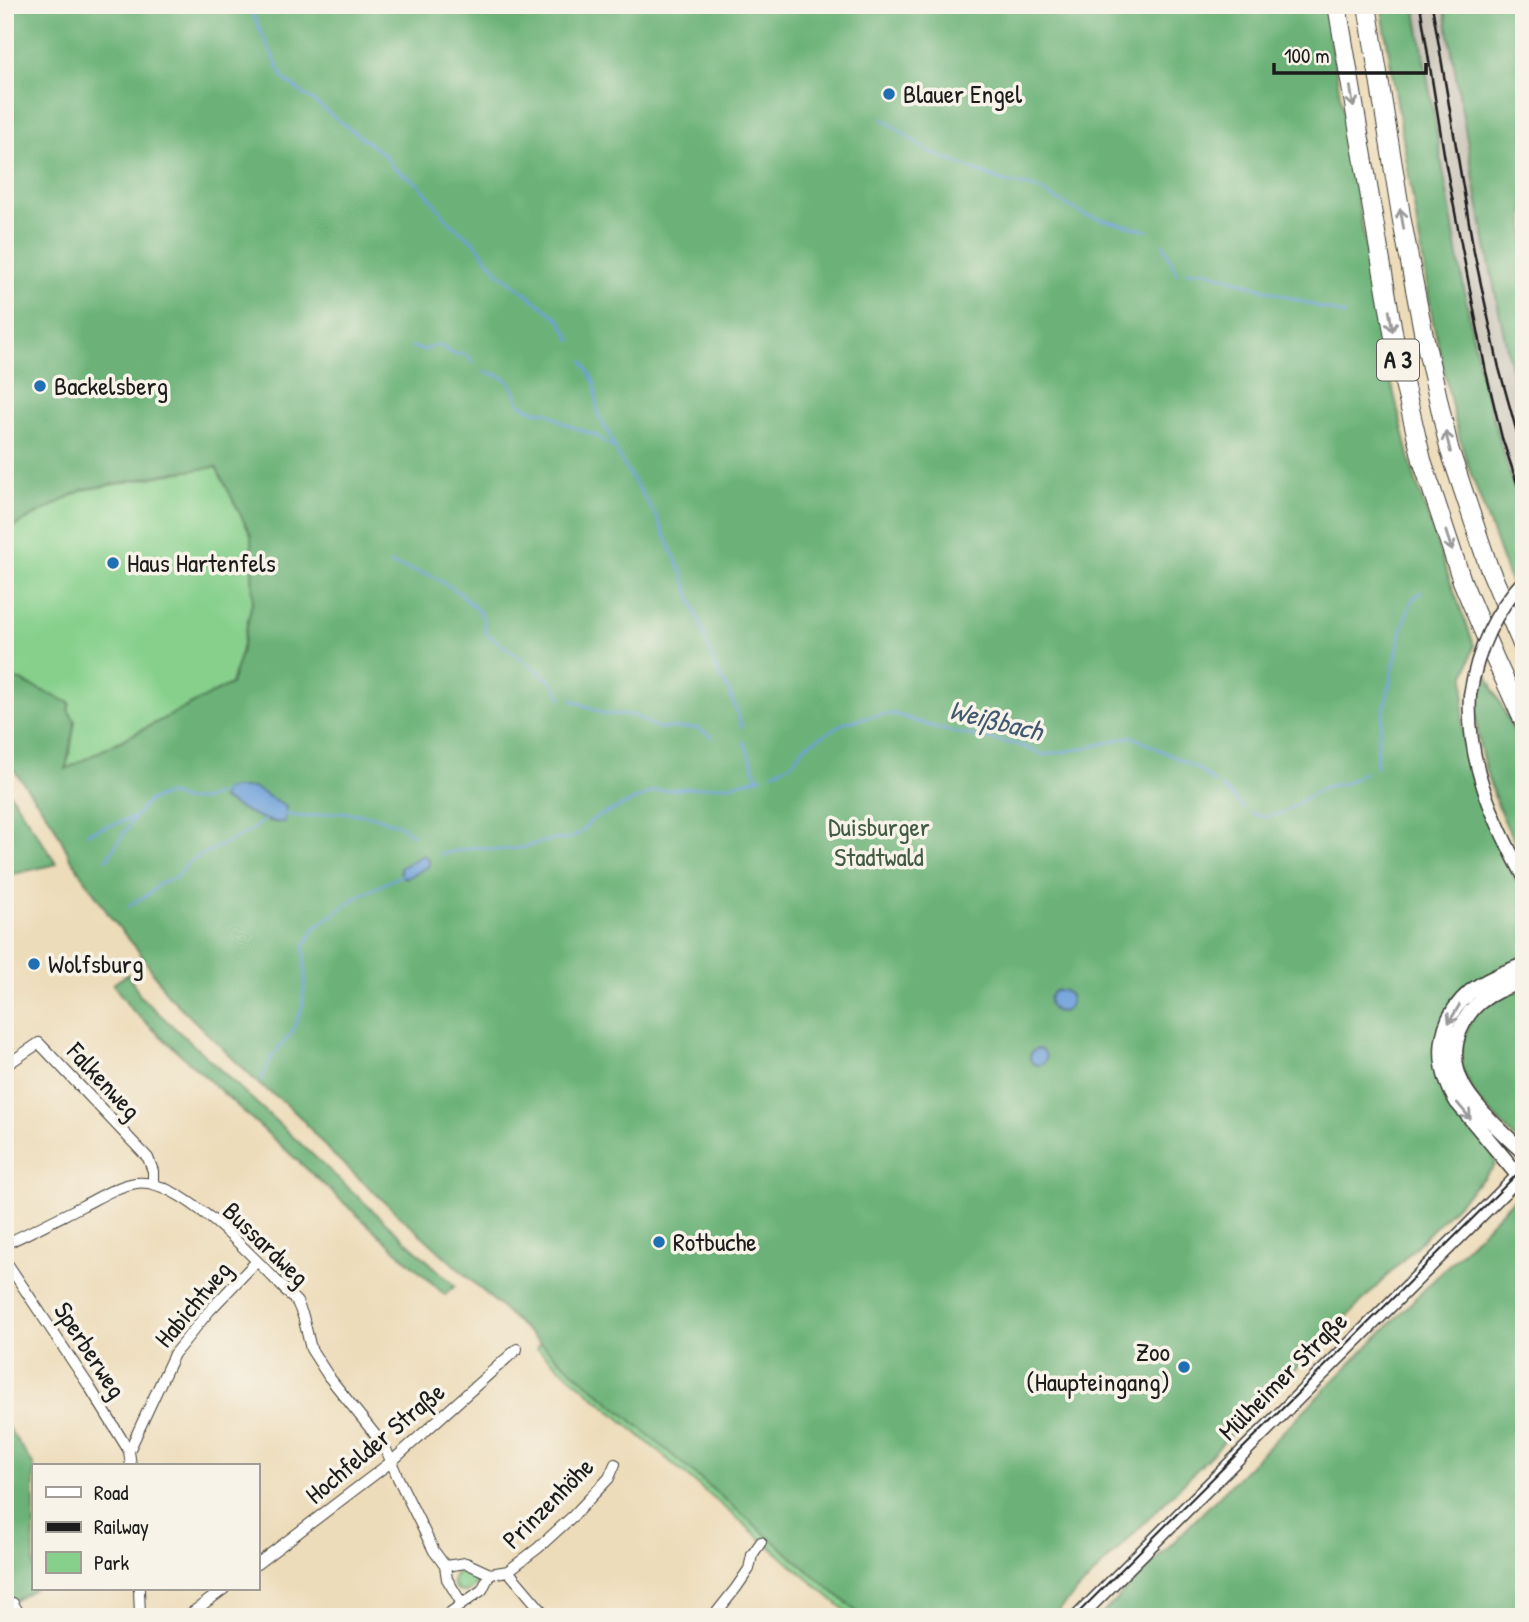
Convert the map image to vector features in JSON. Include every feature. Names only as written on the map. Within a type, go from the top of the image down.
[{"type":"highway","name":"A 3","points":[[1337,5],[1396,349],[1422,460],[1462,580],[1519,707]]},
{"type":"highway","name":"A 3","points":[[1367,5],[1405,235],[1449,449],[1488,565],[1524,649]]},
{"type":"highway","points":[[1519,707],[1524,722]]},
{"type":"main road","points":[[1523,968],[1504,988],[1480,1002],[1466,1018],[1457,1041],[1455,1059],[1459,1078],[1473,1102],[1524,1152]]},
{"type":"main road","points":[[1522,1174],[1457,1102],[1443,1072],[1442,1048],[1454,1011],[1471,991],[1523,968]]},
{"type":"main road","points":[[1504,988],[1524,985]]},
{"type":"main road","name":"Mülheimer Straße","points":[[1078,1617],[1522,1174]]},
{"type":"street","points":[[1524,580],[1503,605],[1483,641],[1473,675],[1469,725],[1479,775],[1508,849],[1524,877]]},
{"type":"street","name":"Falkenweg","points":[[5,1066],[39,1043],[148,1158],[153,1171],[153,1184]]},
{"type":"street","points":[[5,1244],[118,1188],[139,1182],[153,1184]]},
{"type":"street","name":"Bussardweg","points":[[153,1184],[195,1206],[233,1238],[297,1302],[311,1349],[329,1377],[385,1447],[391,1462]]},
{"type":"street","name":"Sperberweg","points":[[5,1260],[89,1386],[129,1451],[131,1464]]},
{"type":"street","name":"Habichtweg","points":[[129,1451],[174,1354],[210,1310],[256,1262]]},
{"type":"street","name":"Hochfelder Straße","points":[[259,1562],[391,1462],[517,1349]]},
{"type":"street","points":[[391,1462],[434,1551],[445,1566],[447,1579],[462,1604]]},
{"type":"street","name":"Prinzenhöhe","points":[[445,1566],[466,1563],[490,1574],[508,1571],[573,1516],[609,1478],[615,1464]]},
{"type":"street","points":[[713,1617],[748,1569],[752,1555],[761,1542]]},
{"type":"street","name":"Prinzenhöhe","points":[[508,1571],[547,1617]]},
{"type":"street","name":"Prinzenhöhe","points":[[444,1617],[482,1590],[490,1574]]},
{"type":"street","points":[[139,1590],[140,1617]]},
{"type":"street","points":[[186,1617],[224,1590]]},
{"type":"street","points":[[13,1603],[22,1617]]},
{"type":"shaded area","points":[[1415,5],[1444,5],[1486,249],[1524,422],[1524,523],[1480,374]]},
{"type":"green space","name":"Duisburger Stadtwald","points":[[5,5],[1325,5],[1382,344],[1413,472],[1474,645],[1465,676],[1462,727],[1467,760],[1478,797],[1500,851],[1524,895],[1524,951],[1444,1023],[1496,1162],[1494,1167],[1052,1617],[863,1617],[540,1343],[329,1151],[301,1118],[262,1087],[168,995],[138,950],[111,918],[70,857],[53,823],[5,758],[5,674],[70,703],[68,710],[75,721],[66,769],[231,684],[253,598],[251,535],[216,467],[82,490],[5,531]],"holes":[[[223,799],[275,802],[286,807],[276,823]]]},
{"type":"green space","points":[[1381,5],[1415,5],[1480,374],[1524,523],[1524,569],[1511,584],[1456,425],[1433,322]]},
{"type":"green space","points":[[1444,5],[1524,5],[1524,422],[1490,266]]},
{"type":"green space","points":[[214,466],[218,468],[251,535],[253,598],[231,684],[65,770],[75,721],[68,710],[70,703],[5,674],[5,531],[82,490]]},
{"type":"green space","points":[[1483,667],[1524,752],[1524,860],[1499,809],[1481,752],[1476,715]]},
{"type":"green space","points":[[5,786],[57,864],[5,876]]},
{"type":"green space","points":[[128,974],[140,996],[455,1286],[445,1295],[130,1008],[113,984]]},
{"type":"green space","points":[[1524,990],[1524,1138],[1519,1142],[1477,1099],[1462,1068],[1462,1043],[1470,1021],[1483,1006],[1506,993]]},
{"type":"green space","points":[[1524,1189],[1524,1617],[1099,1617]]},
{"type":"green space","points":[[540,1343],[861,1615],[853,1617],[537,1348]]},
{"type":"green space","points":[[5,1423],[33,1464],[32,1590],[5,1607]]},
{"type":"green space","points":[[464,1570],[472,1573],[475,1581],[472,1589],[464,1592],[456,1589],[453,1581],[456,1573]]},
{"type":"water","points":[[254,788],[286,807],[285,822],[261,818],[222,799],[225,790]]},
{"type":"water","points":[[423,855],[429,860],[429,866],[407,878],[401,876],[400,868]]},
{"type":"water","points":[[1060,990],[1068,993],[1071,1001],[1068,1009],[1060,1012],[1052,1009],[1049,1001],[1052,993]]},
{"type":"water","points":[[1038,1049],[1044,1051],[1044,1063],[1038,1065],[1032,1063],[1030,1057],[1032,1051]]},
{"type":"waterway","points":[[248,5],[284,79],[387,157],[391,166],[420,185],[450,223],[474,242],[499,273],[559,319],[572,341]]},
{"type":"waterway","points":[[883,119],[928,151],[1001,181],[1036,188],[1085,215],[1148,231]]},
{"type":"waterway","points":[[1163,244],[1177,274]]},
{"type":"waterway","points":[[1187,272],[1203,270],[1345,315]]},
{"type":"waterway","points":[[412,347],[423,350],[440,345],[453,354],[465,354],[474,363]]},
{"type":"waterway","points":[[583,361],[595,384],[598,415],[624,466],[655,514],[683,575],[716,669],[729,691],[742,727]]},
{"type":"waterway","points":[[484,372],[508,381],[520,404],[538,412],[545,411],[565,424],[595,435],[614,448]]},
{"type":"waterway","points":[[390,564],[432,576],[459,592],[482,615],[486,633],[553,682],[562,698]]},
{"type":"waterway","name":"Weißbach","points":[[1376,767],[1378,738],[1403,624],[1412,600],[1421,592]]},
{"type":"waterway","points":[[572,700],[605,714],[633,715],[658,728],[697,728],[713,737]]},
{"type":"waterway","name":"Weißbach","points":[[772,773],[792,763],[805,746],[844,723],[894,714],[940,729],[1019,745],[1044,755],[1087,748],[1131,736],[1197,768],[1215,783]]},
{"type":"waterway","points":[[744,742],[758,778]]},
{"type":"waterway","name":"Weißbach","points":[[1251,813],[1262,816],[1281,813],[1325,787],[1346,783],[1365,772]]},
{"type":"waterway","points":[[440,854],[476,847],[500,850],[521,848],[550,840],[568,839],[580,833],[593,819],[655,791],[730,785],[762,777]]},
{"type":"waterway","name":"Weißbach","points":[[1222,787],[1244,808]]},
{"type":"waterway","points":[[87,833],[135,817],[148,801],[168,794],[183,800],[202,800],[227,791]]},
{"type":"waterway","points":[[285,814],[303,817],[342,812],[373,816],[399,825],[413,835]]},
{"type":"waterway","points":[[107,859],[134,818]]},
{"type":"waterway","points":[[129,906],[160,883],[175,878],[189,862],[265,820]]},
{"type":"waterway","points":[[261,1080],[273,1055],[291,1034],[302,1008],[304,946],[315,928],[357,897],[402,875]]},
{"type":"tram line","points":[[1074,1617],[1524,1167]]},
{"type":"railway","points":[[1420,5],[1446,166],[1486,372],[1502,438],[1524,504]]},
{"type":"railway","points":[[1432,5],[1474,252],[1499,368],[1524,458]]},
{"type":"place","name":"Blauer Engel","points":[[889,94]]},
{"type":"place","name":"Backelsberg","points":[[40,386]]},
{"type":"place","name":"Haus Hartenfels","points":[[113,563]]},
{"type":"place","name":"Wolfsburg","points":[[34,964]]},
{"type":"place","name":"Rotbuche","points":[[659,1242]]},
{"type":"place","name":"Zoo (Haupteingang)","points":[[1184,1367]]}]
